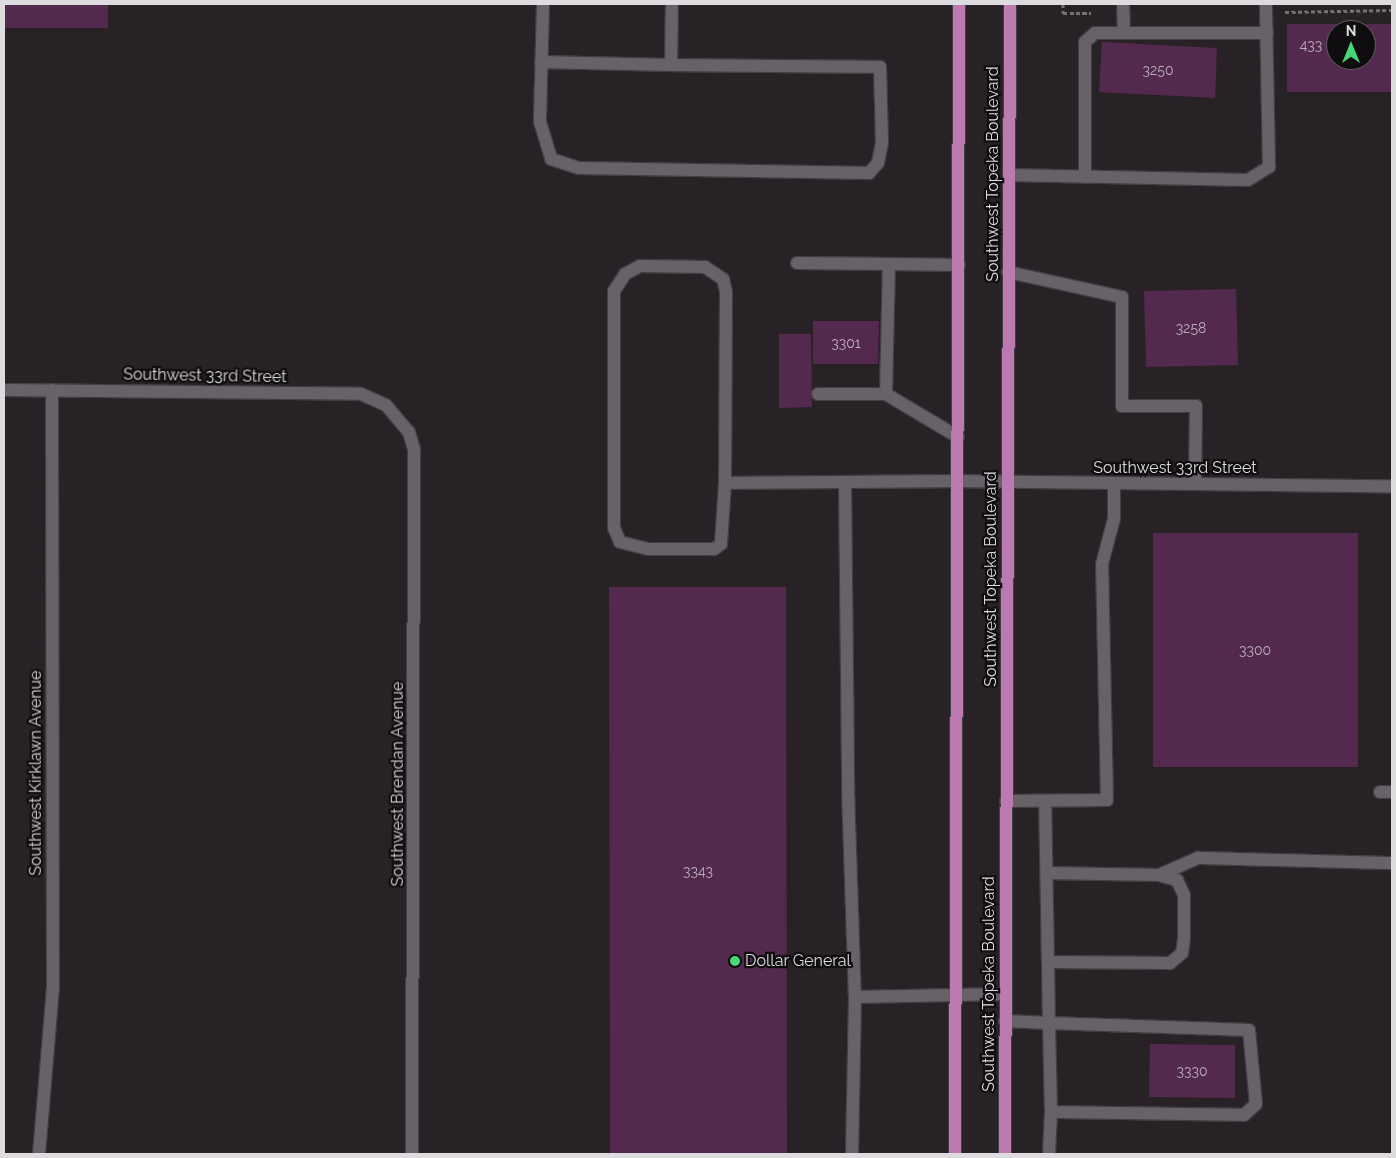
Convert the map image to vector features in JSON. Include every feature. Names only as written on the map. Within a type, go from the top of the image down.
[{"type":"main road","name":"Southwest Topeka Boulevard","points":[[955,1154],[959,4]]},
{"type":"main road","name":"Southwest Topeka Boulevard","points":[[1005,1154],[1010,4]]},
{"type":"street","points":[[541,62],[880,67],[882,143],[878,163],[869,174],[840,174],[579,168],[551,158],[540,122],[541,62],[543,4]]},
{"type":"street","points":[[671,65],[672,4]]},
{"type":"street","points":[[1123,4],[1124,33]]},
{"type":"street","points":[[1009,175],[1248,180],[1269,167],[1266,4]]},
{"type":"street","points":[[1085,176],[1085,42],[1095,33],[1267,33]]},
{"type":"street","points":[[798,263],[959,265]]},
{"type":"street","points":[[886,394],[889,264]]},
{"type":"street","points":[[640,266],[705,267],[723,278],[726,292],[725,483],[721,544],[714,549],[648,549],[620,542],[614,528],[614,291],[625,274],[640,266]]},
{"type":"street","points":[[1008,272],[1122,298],[1122,406],[1196,406],[1195,484]]},
{"type":"street","name":"Southwest 33rd Street","points":[[4,390],[360,394],[386,405],[399,417]]},
{"type":"street","name":"Southwest Kirklawn Avenue","points":[[39,1154],[53,988],[52,390]]},
{"type":"street","points":[[818,394],[886,394],[958,437]]},
{"type":"street","name":"Southwest Brendan Avenue","points":[[399,417],[408,432],[414,450],[412,1154]]},
{"type":"street","name":"Southwest 33rd Street","points":[[725,483],[958,481],[1392,486]]},
{"type":"street","points":[[845,482],[848,790],[855,997],[852,1154]]},
{"type":"street","points":[[1006,801],[1106,800],[1102,564],[1114,520],[1114,483]]},
{"type":"street","points":[[1046,801],[1051,1112],[1049,1154]]},
{"type":"street","points":[[1159,875],[1198,858],[1392,863]]},
{"type":"street","points":[[1046,873],[1159,875],[1177,880],[1184,895],[1182,953],[1170,964],[1048,962]]},
{"type":"street","points":[[855,997],[956,993],[1005,994]]},
{"type":"street","points":[[1005,1022],[1249,1030],[1256,1104],[1244,1115],[1051,1112]]},
{"type":"building","points":[[4,4],[108,4],[108,28],[4,28]]},
{"type":"building","points":[[1287,24],[1326,24],[1326,70],[1376,70],[1376,24],[1392,24],[1392,92],[1287,92]]},
{"type":"building","points":[[1102,42],[1217,48],[1215,98],[1099,92]]},
{"type":"building","points":[[1236,289],[1238,365],[1146,367],[1144,291]]},
{"type":"building","points":[[813,321],[879,321],[878,364],[813,364]]},
{"type":"building","points":[[779,334],[811,334],[812,407],[779,408]]},
{"type":"building","points":[[1153,533],[1358,533],[1358,767],[1153,767]]},
{"type":"building","points":[[609,587],[786,587],[787,1154],[610,1154]]},
{"type":"building","points":[[1150,1044],[1235,1045],[1235,1098],[1149,1097]]},
{"type":"place","name":"Dollar General","points":[[735,961]]}]
